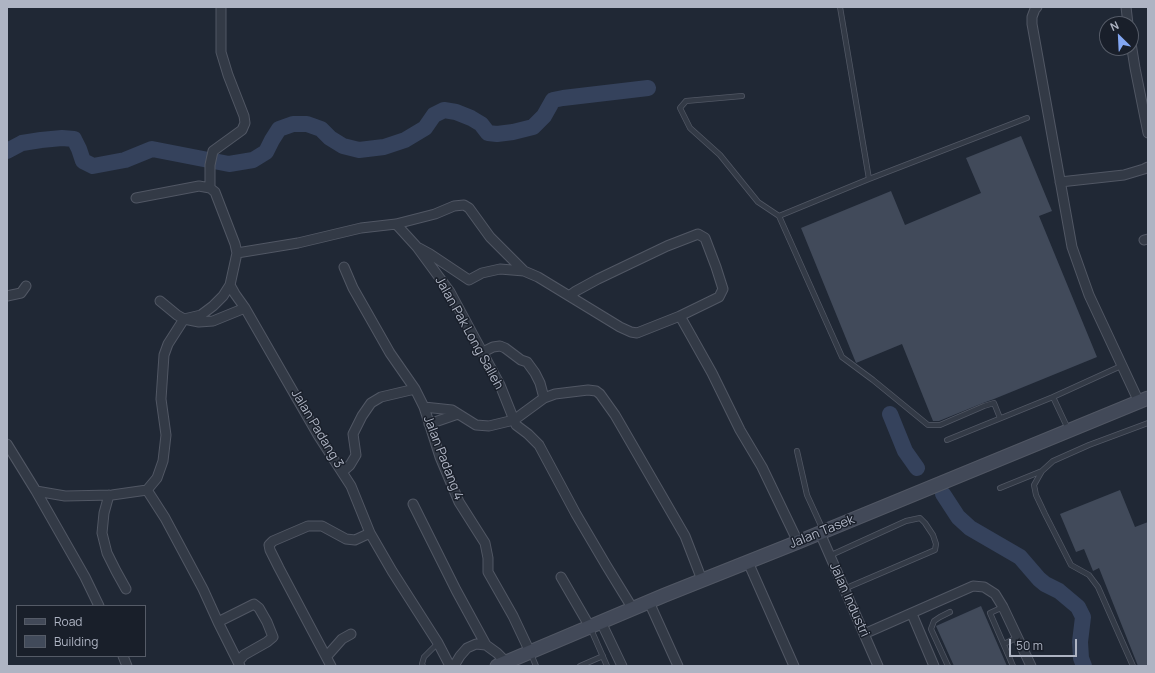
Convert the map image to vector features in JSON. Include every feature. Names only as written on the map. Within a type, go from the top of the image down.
[{"type":"main road","name":"Jalan Tasek","points":[[502,664],[523,658],[595,625],[702,580],[1145,401]]},
{"type":"street","points":[[210,188],[210,165],[214,151],[242,130],[245,123],[244,116],[221,52],[221,7]]},
{"type":"street","points":[[1036,7],[1032,17],[1032,24],[1072,247],[1089,295],[1121,366],[1145,401]]},
{"type":"street","points":[[1133,56],[1148,133]]},
{"type":"street","points":[[1060,182],[1124,175],[1148,167]]},
{"type":"street","points":[[36,491],[65,496],[109,495],[147,490],[156,478],[163,461],[166,434],[161,399],[164,354],[168,344],[184,318],[201,315],[223,296],[230,285],[237,254],[235,244],[216,192],[210,188],[199,186],[136,198]]},
{"type":"street","points":[[237,254],[298,243],[361,228],[396,224],[435,214],[454,206],[464,205],[469,208],[490,237],[524,271]]},
{"type":"street","name":"Jalan Pak Long Salleh","points":[[396,224],[417,248],[450,292],[500,385],[516,425],[539,445],[576,514],[634,609]]},
{"type":"street","points":[[417,248],[430,254],[469,280],[482,273],[500,269],[524,271],[538,277],[569,296],[620,327],[637,333],[680,316],[719,297],[723,289],[705,238],[698,234],[667,246],[598,279],[569,296]]},
{"type":"street","name":"Jalan Padang 4","points":[[344,267],[353,288],[390,353],[415,389],[424,407],[440,457],[459,502],[485,543],[488,558],[488,572],[514,616],[523,658]]},
{"type":"street","name":"Jalan Padang 3","points":[[230,285],[245,308],[318,435],[351,486],[370,533],[388,565],[438,642],[450,666]]},
{"type":"street","points":[[7,296],[21,293],[26,286]]},
{"type":"street","points":[[160,301],[177,315],[199,322],[213,321],[245,308]]},
{"type":"street","points":[[680,316],[712,373],[740,430],[762,467],[798,542]]},
{"type":"street","points":[[483,352],[493,347],[500,346],[521,360],[527,362],[540,383],[544,398]]},
{"type":"street","points":[[342,472],[350,465],[356,455],[353,434],[362,416],[371,403],[381,397],[415,389]]},
{"type":"street","points":[[424,407],[452,410],[476,425],[489,426],[514,420],[544,398],[555,394],[588,390],[596,391],[600,394],[615,415],[685,536],[702,580]]},
{"type":"street","points":[[429,424],[458,414]]},
{"type":"street","points":[[7,444],[36,491],[85,577],[99,605]]},
{"type":"street","points":[[147,490],[165,518],[196,576],[239,664]]},
{"type":"street","points":[[109,495],[104,513],[102,532],[107,553],[126,589]]},
{"type":"street","points":[[413,504],[456,590],[486,645],[497,653],[502,664]]},
{"type":"street","points":[[332,666],[279,568],[269,545],[273,541],[308,526],[322,526],[334,534],[346,539],[355,540],[370,533]]},
{"type":"street","name":"Jalan Industri","points":[[822,532],[830,556],[878,666]]},
{"type":"street","points":[[748,562],[794,666]]},
{"type":"street","points":[[562,577],[572,596],[595,625],[622,666]]},
{"type":"street","points":[[864,634],[973,586],[984,587],[994,594],[1004,607],[1031,666]]},
{"type":"street","points":[[649,602],[678,666]]},
{"type":"street","points":[[218,622],[254,604],[259,608],[267,622],[273,636],[267,642],[244,655],[239,664]]},
{"type":"street","points":[[912,614],[934,666]]},
{"type":"street","points":[[327,656],[342,639],[351,634]]},
{"type":"street","points":[[454,666],[467,648],[476,644],[486,645]]},
{"type":"lane","points":[[840,7],[869,179]]},
{"type":"lane","points":[[742,96],[686,101],[680,108],[690,128],[720,155],[758,202],[779,216],[842,358],[873,380],[928,425],[940,425],[994,403],[1000,418]]},
{"type":"lane","points":[[779,216],[869,179],[1027,118]]},
{"type":"lane","points":[[946,440],[1121,366]]},
{"type":"lane","points":[[1053,396],[1069,431]]},
{"type":"lane","points":[[1133,666],[1098,587],[1089,575],[1071,565],[1036,495],[1034,485],[1042,471],[1053,461],[1089,445],[1148,424]]},
{"type":"lane","points":[[797,451],[807,495],[822,532]]},
{"type":"lane","points":[[1000,488],[1042,471]]},
{"type":"lane","points":[[830,556],[906,521],[920,518],[926,523],[933,535],[936,544],[935,550],[844,589]]},
{"type":"lane","points":[[1004,607],[990,613],[1014,666]]},
{"type":"lane","points":[[948,666],[931,629],[934,621],[950,612]]},
{"type":"lane","points":[[595,625],[607,666]]},
{"type":"lane","points":[[1004,644],[1018,638]]},
{"type":"lane","points":[[423,666],[422,664],[424,657],[438,642]]},
{"type":"lane","points":[[580,666],[603,656]]},
{"type":"lane","points":[[523,658],[536,666]]},
{"type":"building","points":[[1021,136],[1052,211],[1039,216],[1097,357],[939,421],[933,421],[902,344],[856,363],[801,228],[891,191],[905,225],[981,193],[966,158]]},
{"type":"building","points":[[1120,490],[1135,527],[1148,522],[1148,666],[1138,666],[1099,568],[1093,571],[1084,549],[1076,552],[1060,514]]},
{"type":"building","points":[[981,606],[1007,666],[954,666],[936,626]]},
{"type":"waterway","points":[[7,151],[22,143],[62,138],[74,139],[83,161],[93,166],[125,160],[152,149],[229,164],[253,160],[266,152],[279,129],[293,124],[307,124],[321,129],[330,138],[343,146],[359,150],[384,147],[405,140],[425,128],[434,115],[444,110],[456,112],[471,118],[481,124],[488,133],[497,134],[533,127],[544,116],[553,100],[648,88]]},
{"type":"waterway","points":[[890,414],[905,451],[917,468]]},
{"type":"waterway","points":[[943,494],[958,517],[970,528],[1020,557],[1039,579],[1045,584],[1059,591],[1078,607],[1083,617],[1080,642],[1081,658],[1084,666]]}]
